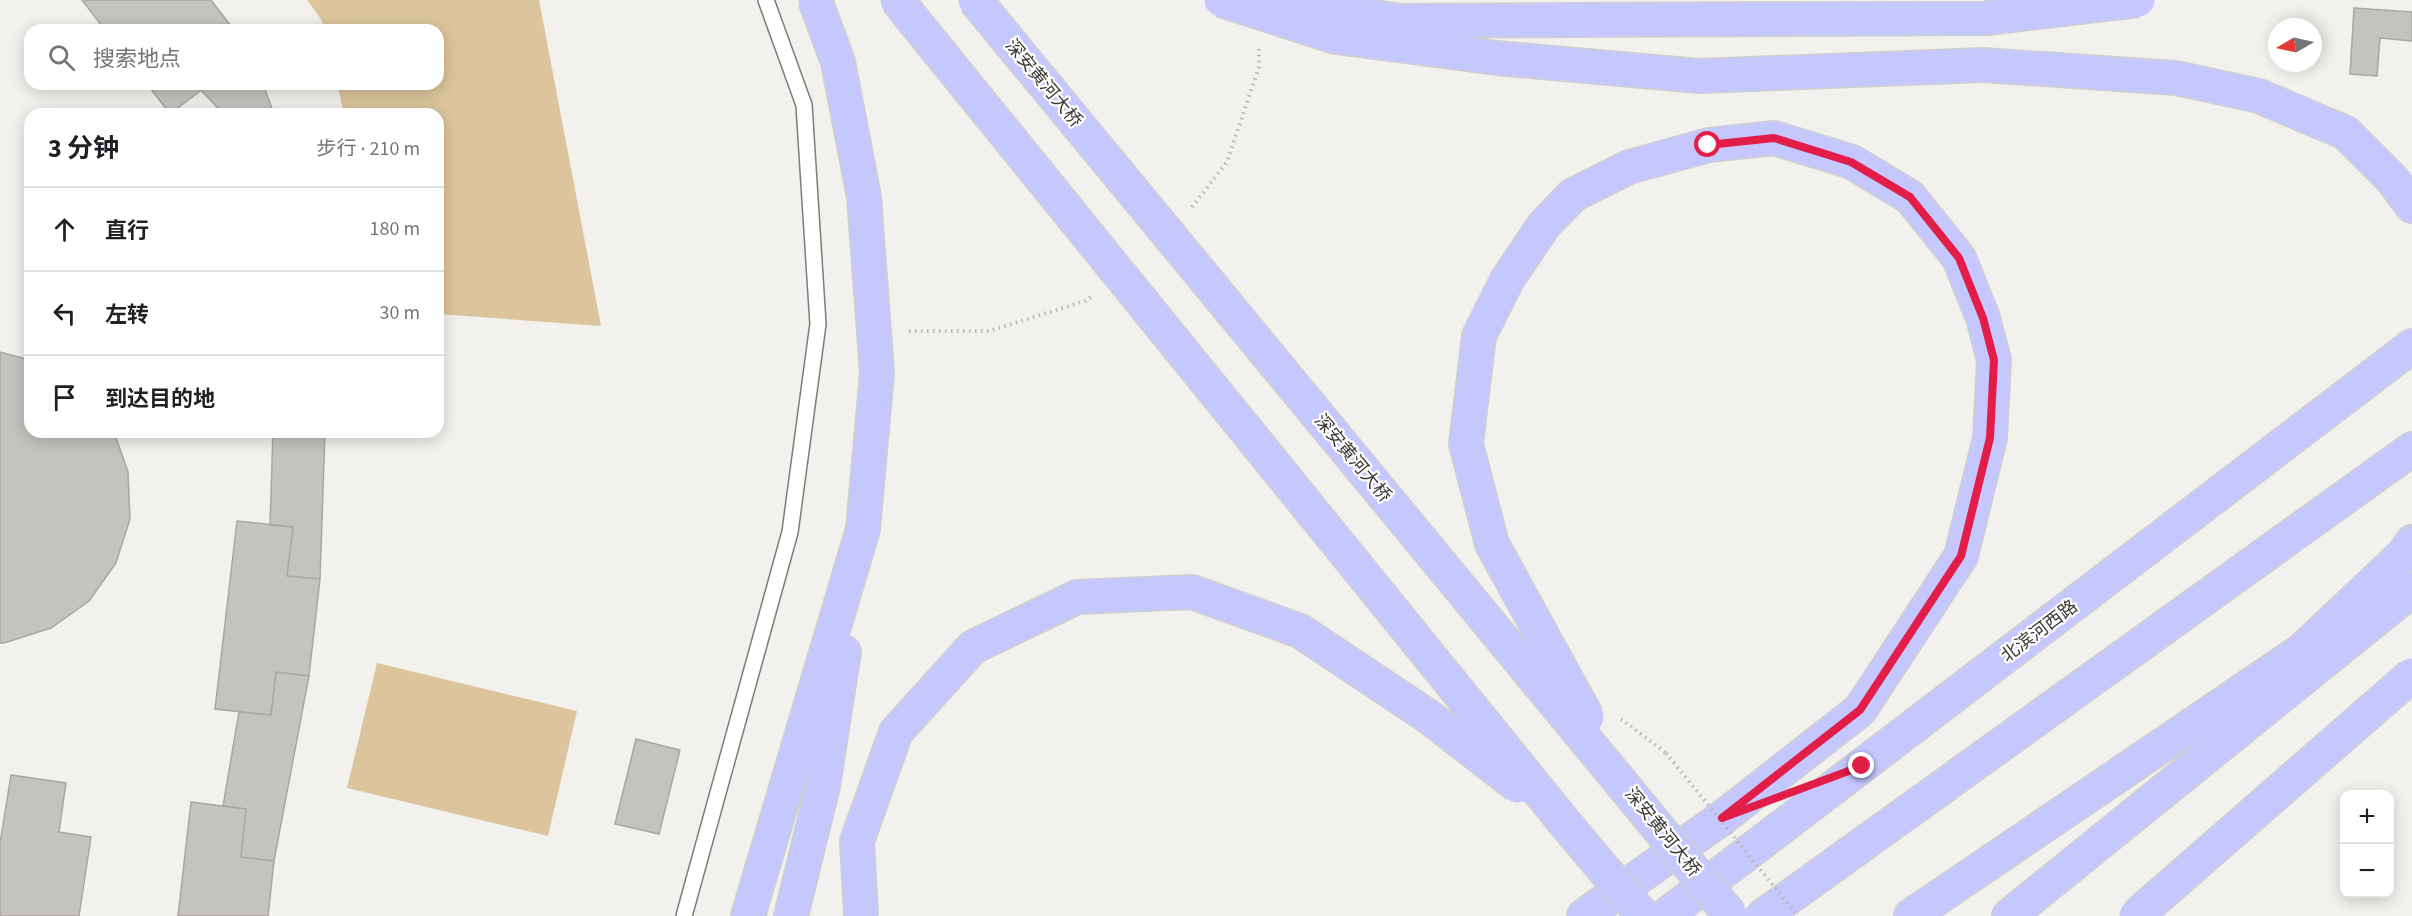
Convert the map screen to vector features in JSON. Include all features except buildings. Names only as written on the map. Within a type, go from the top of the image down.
[{"type":"main road","points":[[791,916],[823,786],[863,529],[877,373],[864,197],[838,62],[815,0]]},
{"type":"main road","points":[[897,0],[1564,822],[1643,916]]},
{"type":"main road","name":"深安黄河大桥","points":[[975,0],[1731,916]]},
{"type":"main road","points":[[1221,0],[1336,37],[1497,58],[1699,76],[1983,65],[2176,78],[2259,96],[2346,134],[2392,179],[2412,206]]},
{"type":"main road","points":[[1246,0],[1402,21],[1426,21],[1986,18],[2138,0]]},
{"type":"main road","points":[[1584,916],[1722,818],[1860,710],[1961,556],[1990,438],[1994,360],[1983,318],[1959,258],[1910,197],[1851,162],[1774,138],[1708,145],[1629,167],[1573,195],[1545,225],[1507,280],[1479,336],[1466,444],[1492,544],[1624,784]]},
{"type":"main road","name":"北滨河西路","points":[[1665,916],[2412,346]]},
{"type":"main road","points":[[1763,916],[2412,449]]},
{"type":"main road","points":[[748,916],[863,529]]},
{"type":"main road","points":[[1911,916],[2301,651],[2404,554],[2412,542]]},
{"type":"main road","points":[[2009,916],[2412,590]]},
{"type":"main road","points":[[861,916],[857,841],[896,732],[973,647],[1077,597],[1192,592],[1300,631],[1429,717],[1564,822]]},
{"type":"main road","points":[[2136,916],[2412,675]]},
{"type":"main road","points":[[1722,818],[1862,766]]},
{"type":"lane","points":[[684,916],[790,532],[818,324],[804,105],[766,0]]},
{"type":"path","points":[[1666,753],[1798,916]]},
{"type":"shaded area","points":[[307,0],[539,0],[601,326],[444,314],[444,108],[343,108],[338,90],[444,90],[444,24],[322,24]]},
{"type":"shaded area","points":[[377,663],[577,711],[548,836],[347,788]]},
{"type":"route","points":[[1708,145],[1774,138],[1851,162],[1910,197],[1959,258],[1983,318],[1994,360],[1990,438],[1961,556],[1860,710],[1722,818],[1862,766]]}]
